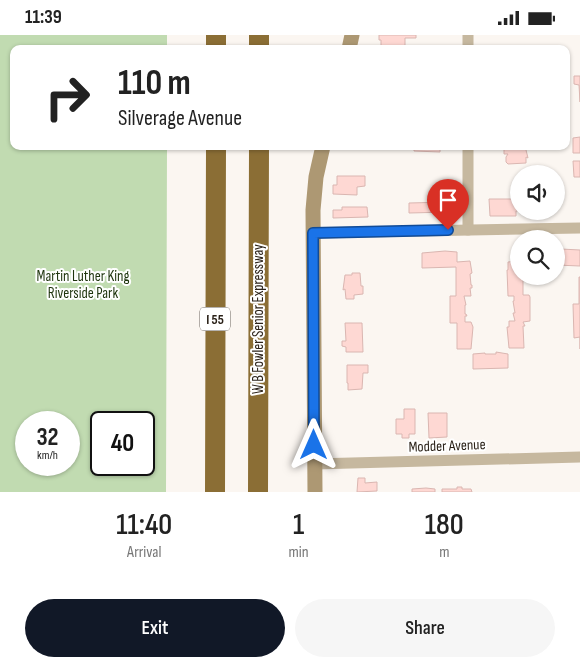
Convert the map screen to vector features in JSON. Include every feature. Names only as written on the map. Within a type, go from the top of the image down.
[{"type":"highway","name":"I 55","points":[[215,492],[216,150]]},
{"type":"highway","name":"W B Fowler Senior Expressway","points":[[258,492],[259,150]]},
{"type":"street","points":[[315,492],[313,233],[314,193],[322,150]]},
{"type":"street","points":[[468,150],[468,230]]},
{"type":"street","points":[[313,233],[580,227]]},
{"type":"street","name":"Modder Avenue","points":[[314,464],[580,457]]},
{"type":"green space","name":"Martin Luther King Riverside Park","points":[[0,35],[167,35],[167,45],[10,45],[10,150],[167,150],[166,492],[0,492]]},
{"type":"building","points":[[379,35],[416,35],[416,38],[405,38],[405,45],[381,45],[381,40],[379,40]]},
{"type":"building","points":[[574,76],[580,76],[580,102],[579,85],[574,84]]},
{"type":"building","points":[[580,137],[580,153],[573,153],[573,138]]},
{"type":"building","points":[[440,150],[440,152],[414,151]]},
{"type":"building","points":[[504,150],[526,150],[528,158],[526,157],[526,163],[508,164],[506,157],[508,154],[504,154]]},
{"type":"building","points":[[573,161],[580,161],[580,177],[574,177]]},
{"type":"building","points":[[337,176],[365,176],[365,186],[357,187],[357,195],[333,194],[333,185],[337,185]]},
{"type":"building","points":[[489,199],[510,199],[510,216],[490,216]]},
{"type":"building","points":[[449,202],[450,212],[409,213],[409,203]]},
{"type":"building","points":[[342,207],[367,207],[368,217],[333,218],[333,210],[342,210]]},
{"type":"building","points":[[565,249],[580,250],[580,266],[565,265]]},
{"type":"building","points":[[457,252],[457,262],[470,261],[472,273],[470,274],[471,296],[464,296],[465,314],[467,316],[465,316],[465,322],[471,322],[473,327],[471,349],[457,349],[457,323],[450,323],[450,296],[456,296],[456,267],[422,268],[422,253]]},
{"type":"building","points":[[508,262],[510,262],[510,285],[523,285],[523,295],[529,295],[530,297],[530,321],[523,322],[525,326],[523,326],[524,348],[509,348],[507,327],[509,327],[509,321],[515,321],[513,313],[515,313],[514,296],[508,296]]},
{"type":"building","points":[[352,273],[360,273],[363,294],[354,295],[354,299],[346,299],[345,289],[343,290],[345,275],[352,275]]},
{"type":"building","points":[[579,277],[580,337],[574,338],[573,304],[579,304]]},
{"type":"building","points":[[345,323],[362,323],[363,352],[346,352],[346,347],[342,346],[342,341],[346,341]]},
{"type":"building","points":[[496,352],[508,354],[508,368],[473,369],[473,354],[496,354]]},
{"type":"building","points":[[347,365],[368,365],[368,373],[363,373],[362,389],[348,390]]},
{"type":"building","points":[[404,409],[415,409],[415,434],[409,434],[409,438],[402,438],[402,434],[396,434],[396,419],[404,419]]},
{"type":"building","points":[[428,413],[447,413],[447,437],[429,438]]},
{"type":"building","points":[[358,478],[365,478],[365,483],[377,482],[377,491],[357,492]]},
{"type":"building","points":[[457,487],[471,489],[472,492],[442,492],[442,489],[457,489]]},
{"type":"building","points":[[412,489],[435,489],[435,492],[412,492]]},
{"type":"route","points":[[314,445],[313,233],[448,230]]}]
